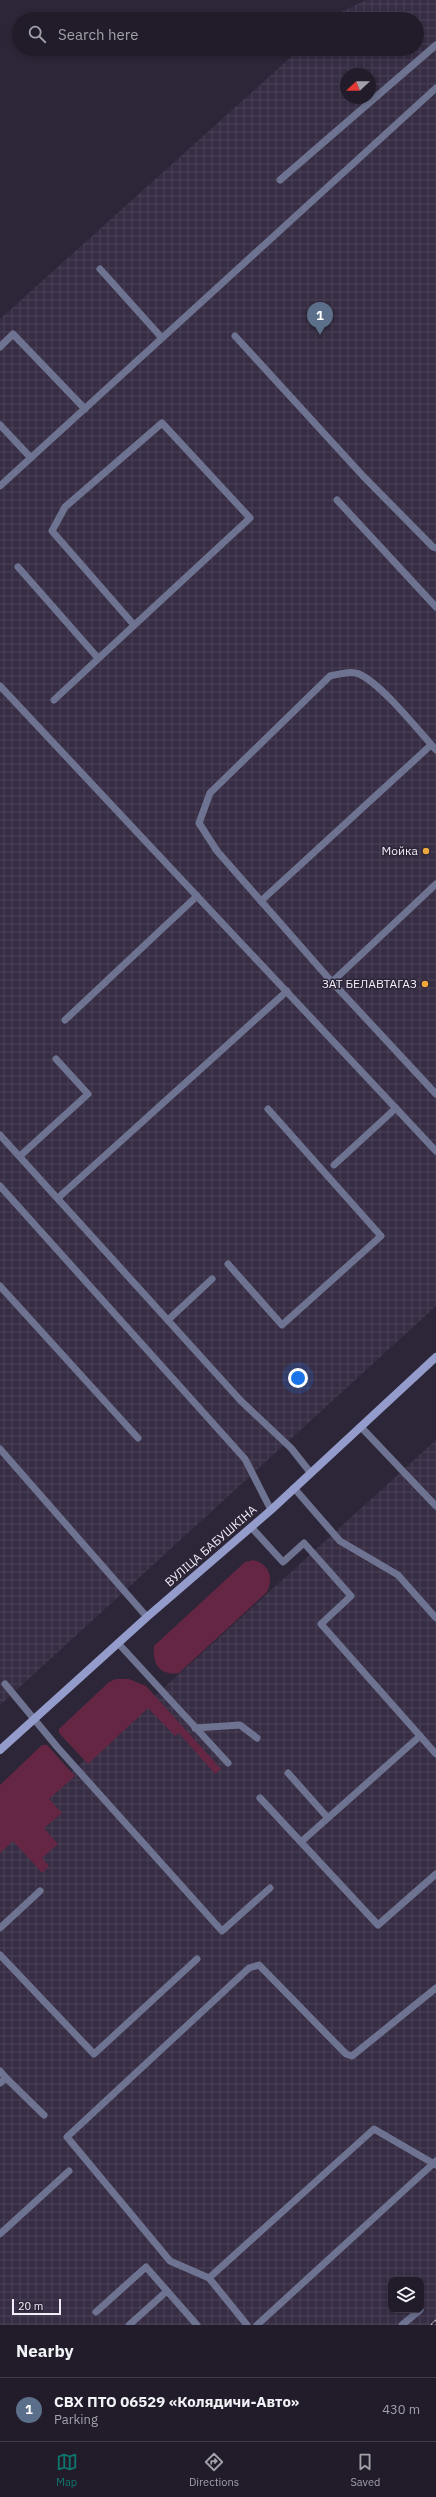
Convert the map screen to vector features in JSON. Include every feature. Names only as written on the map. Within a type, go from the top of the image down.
[{"type":"street","name":"ВУЛІЦА БАБУШКІНА","points":[[0,1750],[147,1617],[271,1510],[310,1472],[436,1358]]},
{"type":"lane","points":[[424,55],[436,45]]},
{"type":"lane","points":[[280,180],[423,56]]},
{"type":"lane","points":[[0,486],[436,88]]},
{"type":"lane","points":[[100,269],[162,338]]},
{"type":"lane","points":[[0,347],[14,334],[85,408]]},
{"type":"lane","points":[[235,336],[363,476],[433,548],[436,548]]},
{"type":"lane","points":[[54,700],[250,518],[162,423],[65,507],[52,531],[134,625]]},
{"type":"lane","points":[[0,425],[32,458]]},
{"type":"lane","points":[[337,500],[436,607]]},
{"type":"lane","points":[[18,567],[98,658]]},
{"type":"lane","points":[[261,901],[434,747],[386,696],[360,674],[346,673],[330,676],[210,793],[198,823],[216,852],[332,982],[436,1094]]},
{"type":"lane","points":[[0,686],[436,1151]]},
{"type":"lane","points":[[332,982],[436,884]]},
{"type":"lane","points":[[65,1020],[197,896]]},
{"type":"lane","points":[[58,1198],[287,991]]},
{"type":"lane","points":[[20,1156],[88,1094],[56,1058]]},
{"type":"lane","points":[[334,1165],[396,1108]]},
{"type":"lane","points":[[228,1264],[282,1325],[381,1236],[268,1109]]},
{"type":"lane","points":[[0,1135],[241,1400],[291,1448],[310,1472]]},
{"type":"lane","points":[[0,1186],[245,1458],[271,1510]]},
{"type":"lane","points":[[168,1320],[212,1279]]},
{"type":"lane","points":[[0,1286],[138,1438]]},
{"type":"lane","points":[[361,1427],[436,1506]]},
{"type":"lane","points":[[0,1449],[147,1617]]},
{"type":"lane","points":[[294,1488],[340,1541],[398,1575],[436,1618]]},
{"type":"lane","points":[[251,1527],[283,1562],[304,1543],[351,1596],[321,1624],[436,1754]]},
{"type":"lane","points":[[118,1643],[228,1763]]},
{"type":"lane","points":[[5,1684],[58,1748],[222,1931],[270,1888]]},
{"type":"lane","points":[[195,1728],[240,1725],[257,1738]]},
{"type":"lane","points":[[301,1842],[420,1736]]},
{"type":"lane","points":[[288,1773],[328,1818]]},
{"type":"lane","points":[[260,1798],[378,1925],[436,1874]]},
{"type":"lane","points":[[0,1928],[40,1891]]},
{"type":"lane","points":[[0,1955],[94,2054],[197,1959]]},
{"type":"lane","points":[[247,2325],[209,2278],[170,2261],[67,2137],[249,1968],[258,1965],[346,2054],[352,2056],[436,1988]]},
{"type":"lane","points":[[0,2071],[44,2115]]},
{"type":"lane","points":[[0,2083],[6,2078]]},
{"type":"lane","points":[[209,2278],[374,2129],[435,2163],[257,2325]]},
{"type":"lane","points":[[0,2234],[69,2171]]},
{"type":"lane","points":[[96,2312],[146,2267],[198,2325]]},
{"type":"lane","points":[[129,2325],[167,2291]]},
{"type":"lane","points":[[402,2325],[416,2313]]},
{"type":"shaded area","points":[[366,0],[436,0],[436,1306],[0,1705],[0,319],[292,56],[424,56],[424,12],[341,12]]},
{"type":"shaded area","points":[[436,1440],[436,2325],[0,2325],[0,1837]]},
{"type":"shaded area","points":[[253,1560],[263,1565],[269,1572],[270,1581],[267,1592],[179,1673],[167,1673],[162,1671],[154,1658],[154,1646],[245,1562]]},
{"type":"shaded area","points":[[116,1679],[129,1679],[146,1686],[221,1769],[215,1774],[179,1733],[175,1736],[148,1708],[88,1764],[59,1733],[59,1729],[109,1682]]},
{"type":"shaded area","points":[[42,1745],[47,1745],[75,1776],[49,1799],[62,1813],[44,1828],[58,1844],[42,1858],[49,1866],[42,1873],[13,1841],[0,1853],[0,1785]]},
{"type":"railway","points":[[433,2325],[436,2322]]},
{"type":"place","name":"СВХ ПТО 06529 «Колядичи-Авто»","points":[[320,335]]},
{"type":"place","name":"Мойка","points":[[426,851]]},
{"type":"place","name":"ЗАТ БЕЛАВТАГАЗ","points":[[425,984]]}]
